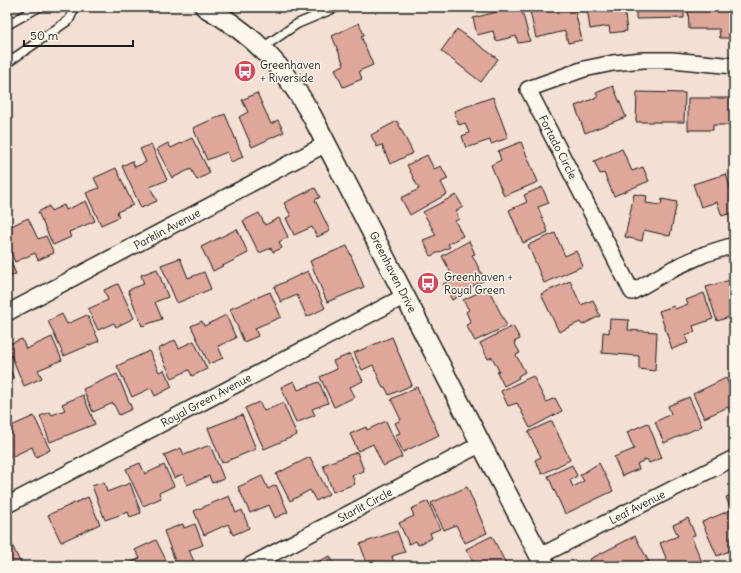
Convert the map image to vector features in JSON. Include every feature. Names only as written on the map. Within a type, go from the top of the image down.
[{"type":"street","name":"Greenhaven Drive","points":[[205,7],[245,33],[262,48],[298,92],[542,561]]},
{"type":"street","name":"Fortado Circle","points":[[734,66],[672,60],[643,60],[613,63],[584,69],[528,89],[632,292],[674,268],[705,254],[734,245]]},
{"type":"street","name":"Parklin Avenue","points":[[7,313],[326,144]]},
{"type":"street","name":"Royal Green Avenue","points":[[7,505],[405,296]]},
{"type":"street","name":"Starlit Circle","points":[[249,566],[480,444]]},
{"type":"street","name":"Leaf Avenue","points":[[542,561],[734,458]]},
{"type":"lane","points":[[7,25],[39,7]]},
{"type":"lane","points":[[7,63],[69,20],[75,7]]},
{"type":"lane","points":[[262,48],[297,24],[337,7]]},
{"type":"building","points":[[507,7],[521,7],[530,41],[518,43],[516,36],[496,41],[493,31],[477,35],[473,18],[508,9]]},
{"type":"building","points":[[529,7],[574,7],[582,40],[568,43],[565,31],[536,38]]},
{"type":"building","points":[[587,7],[624,7],[627,31],[610,33],[609,26],[590,29]]},
{"type":"building","points":[[636,7],[684,7],[684,18],[636,19]]},
{"type":"building","points":[[688,7],[734,7],[734,38],[720,38],[719,29],[689,29]]},
{"type":"building","points":[[359,23],[364,35],[361,36],[373,65],[359,71],[362,79],[343,87],[335,69],[344,65],[332,36]]},
{"type":"building","points":[[457,29],[498,59],[481,82],[441,51]]},
{"type":"building","points":[[613,86],[626,117],[585,133],[575,106],[598,97],[596,93]]},
{"type":"building","points":[[637,92],[685,93],[684,122],[636,122]]},
{"type":"building","points":[[257,93],[271,124],[278,120],[284,132],[252,147],[239,117],[248,112],[242,100]]},
{"type":"building","points":[[493,97],[508,138],[491,144],[490,140],[466,148],[462,136],[469,133],[465,123],[459,125],[454,111]]},
{"type":"building","points":[[688,98],[734,98],[733,125],[713,125],[713,130],[688,130]]},
{"type":"building","points":[[225,114],[243,157],[231,162],[227,152],[207,160],[193,128]]},
{"type":"building","points":[[397,121],[413,153],[390,164],[382,145],[377,147],[371,135]]},
{"type":"building","points":[[192,138],[210,173],[197,180],[191,169],[172,178],[157,149],[168,143],[171,148]]},
{"type":"building","points":[[521,142],[538,182],[504,196],[491,165],[501,160],[498,151]]},
{"type":"building","points":[[151,144],[167,180],[150,187],[157,201],[141,208],[122,166],[132,161],[135,167],[146,162],[140,149]]},
{"type":"building","points":[[622,149],[632,171],[643,167],[649,181],[614,196],[604,173],[600,174],[594,161]]},
{"type":"building","points":[[427,155],[434,169],[441,166],[448,179],[441,182],[447,194],[410,215],[401,198],[419,189],[407,165]]},
{"type":"building","points":[[116,168],[133,205],[117,212],[119,217],[101,225],[86,193],[99,188],[94,178]]},
{"type":"building","points":[[726,174],[734,200],[734,212],[722,216],[717,202],[701,207],[693,184]]},
{"type":"building","points":[[542,187],[549,203],[538,207],[548,232],[523,243],[509,210],[527,202],[524,195]]},
{"type":"building","points":[[315,188],[320,197],[315,200],[330,231],[317,237],[312,227],[294,235],[286,218],[291,216],[284,203]]},
{"type":"building","points":[[634,194],[647,196],[646,203],[661,205],[662,199],[677,202],[670,236],[644,230],[642,241],[625,237]]},
{"type":"building","points":[[456,195],[463,207],[456,211],[459,219],[455,221],[463,236],[448,244],[450,247],[431,256],[423,240],[436,235],[423,212]]},
{"type":"building","points":[[86,201],[95,221],[69,232],[71,237],[53,245],[38,212],[49,206],[51,211],[64,205],[66,210]]},
{"type":"building","points":[[259,213],[265,225],[279,218],[288,237],[279,242],[282,248],[273,252],[271,248],[259,253],[243,221]]},
{"type":"building","points":[[28,218],[38,239],[46,236],[54,253],[38,260],[35,253],[15,262],[7,244],[7,228]]},
{"type":"building","points":[[237,229],[248,253],[213,271],[201,247]]},
{"type":"building","points":[[555,233],[565,256],[576,251],[583,266],[544,283],[528,245]]},
{"type":"building","points":[[469,241],[475,254],[472,255],[485,280],[467,289],[468,291],[452,300],[443,284],[454,279],[442,256]]},
{"type":"building","points":[[347,246],[364,287],[327,302],[310,261]]},
{"type":"building","points":[[7,253],[16,274],[7,278]]},
{"type":"building","points":[[180,258],[188,278],[204,272],[211,289],[177,303],[161,265]]},
{"type":"building","points":[[157,269],[168,297],[155,302],[162,319],[142,326],[128,290],[144,284],[141,275]]},
{"type":"building","points":[[308,271],[325,308],[307,317],[297,295],[281,302],[274,287]]},
{"type":"building","points":[[734,274],[734,303],[729,304],[733,316],[717,321],[706,287],[730,280],[729,276]]},
{"type":"building","points":[[570,281],[581,305],[593,300],[600,316],[582,325],[580,322],[559,332],[541,294]]},
{"type":"building","points":[[118,284],[134,318],[116,327],[114,323],[98,330],[88,309],[108,300],[104,290]]},
{"type":"building","points":[[488,288],[507,326],[475,341],[466,325],[471,323],[466,312],[469,310],[463,300]]},
{"type":"building","points":[[270,292],[281,317],[255,328],[258,336],[244,342],[230,309]]},
{"type":"building","points":[[704,293],[713,319],[693,326],[695,332],[685,335],[688,343],[672,349],[659,311],[674,306],[675,309],[688,304],[686,300]]},
{"type":"building","points":[[62,314],[67,324],[87,315],[99,341],[64,356],[48,321]]},
{"type":"building","points":[[226,315],[236,338],[218,346],[223,358],[209,364],[191,326],[202,321],[204,326]]},
{"type":"building","points":[[610,319],[629,320],[628,330],[657,332],[655,371],[639,369],[639,356],[602,353],[603,332],[609,333]]},
{"type":"building","points":[[513,326],[520,339],[514,342],[520,353],[516,355],[525,372],[518,376],[519,378],[504,386],[492,357],[488,359],[480,343]]},
{"type":"building","points":[[52,337],[62,360],[38,370],[42,378],[24,386],[7,345],[22,339],[26,349]]},
{"type":"building","points":[[392,337],[412,385],[389,395],[385,387],[383,388],[373,365],[362,370],[354,353]]},
{"type":"building","points":[[175,340],[179,348],[194,341],[207,369],[192,376],[189,370],[172,378],[158,349]]},
{"type":"building","points":[[149,351],[159,372],[164,370],[172,387],[155,396],[151,388],[132,397],[117,366]]},
{"type":"building","points":[[350,354],[363,381],[350,387],[355,397],[334,407],[320,377],[337,369],[333,361]]},
{"type":"building","points":[[7,364],[14,379],[7,383]]},
{"type":"building","points":[[117,374],[132,409],[119,415],[113,403],[93,412],[83,389]]},
{"type":"building","points":[[533,376],[546,402],[555,398],[562,411],[530,428],[517,403],[508,406],[501,391]]},
{"type":"building","points":[[726,378],[734,396],[734,419],[728,407],[704,418],[693,394]]},
{"type":"building","points":[[294,381],[298,390],[319,382],[328,403],[312,409],[315,415],[296,423],[281,387]]},
{"type":"building","points":[[417,387],[439,435],[403,452],[395,435],[400,433],[395,423],[401,420],[391,399]]},
{"type":"building","points":[[83,395],[95,424],[50,442],[40,416],[50,412],[52,415],[65,410],[62,404]]},
{"type":"building","points":[[689,397],[702,426],[664,443],[655,422],[671,414],[668,406]]},
{"type":"building","points":[[259,402],[264,411],[283,403],[297,435],[264,449],[245,408]]},
{"type":"building","points":[[242,415],[256,449],[222,463],[208,428]]},
{"type":"building","points":[[34,416],[50,450],[36,457],[32,447],[9,458],[7,453],[7,428]]},
{"type":"building","points":[[386,421],[402,457],[383,466],[373,444],[358,451],[350,434],[366,427],[367,430]]},
{"type":"building","points":[[552,421],[570,460],[542,474],[535,460],[541,457],[528,432]]},
{"type":"building","points":[[648,423],[662,458],[649,463],[647,459],[637,464],[639,469],[622,476],[614,457],[634,449],[627,432]]},
{"type":"building","points":[[210,445],[224,479],[212,483],[209,476],[187,485],[183,474],[174,478],[164,455],[181,448],[184,455]]},
{"type":"building","points":[[357,452],[364,471],[352,475],[355,484],[333,492],[323,465]]},
{"type":"building","points":[[310,457],[329,494],[316,501],[310,490],[290,501],[276,474]]},
{"type":"building","points":[[140,463],[145,474],[164,465],[174,486],[159,493],[161,498],[143,506],[126,469]]},
{"type":"building","points":[[599,463],[613,491],[565,514],[548,476],[572,465],[577,476],[570,480],[573,487],[584,481],[580,475]]},
{"type":"building","points":[[262,476],[268,489],[276,485],[288,512],[275,518],[269,505],[250,513],[238,487]]},
{"type":"building","points":[[104,482],[107,492],[130,483],[141,513],[130,517],[128,512],[105,520],[92,486]]},
{"type":"building","points":[[467,487],[487,533],[465,543],[456,525],[444,530],[431,503]]},
{"type":"building","points":[[734,494],[734,536],[730,538],[734,549],[717,556],[702,522],[731,510],[726,497]]},
{"type":"building","points":[[229,496],[236,513],[242,510],[249,528],[233,535],[228,524],[204,535],[194,511]]},
{"type":"building","points":[[88,497],[100,524],[61,542],[48,515]]},
{"type":"building","points":[[428,501],[440,529],[430,533],[432,538],[418,545],[416,541],[409,544],[399,523],[414,516],[411,509]]},
{"type":"building","points":[[688,518],[695,535],[691,536],[702,562],[693,566],[669,566],[660,543],[678,536],[673,525]]},
{"type":"building","points":[[183,524],[184,528],[195,524],[203,545],[189,550],[195,564],[190,566],[177,566],[164,531]]},
{"type":"building","points":[[397,531],[405,552],[392,556],[395,566],[368,566],[360,544]]},
{"type":"building","points":[[492,536],[507,566],[475,566],[466,549]]},
{"type":"building","points":[[635,536],[649,562],[641,566],[593,566],[590,559]]},
{"type":"building","points":[[156,540],[169,566],[129,566],[128,564],[140,558],[135,550]]},
{"type":"building","points":[[12,545],[22,566],[7,566],[7,547]]},
{"type":"building","points":[[330,556],[335,566],[316,566],[315,563]]},
{"type":"place","name":"Greenhaven + Riverside","points":[[245,71]]},
{"type":"place","name":"Greenhaven + Royal Green","points":[[428,283]]}]
